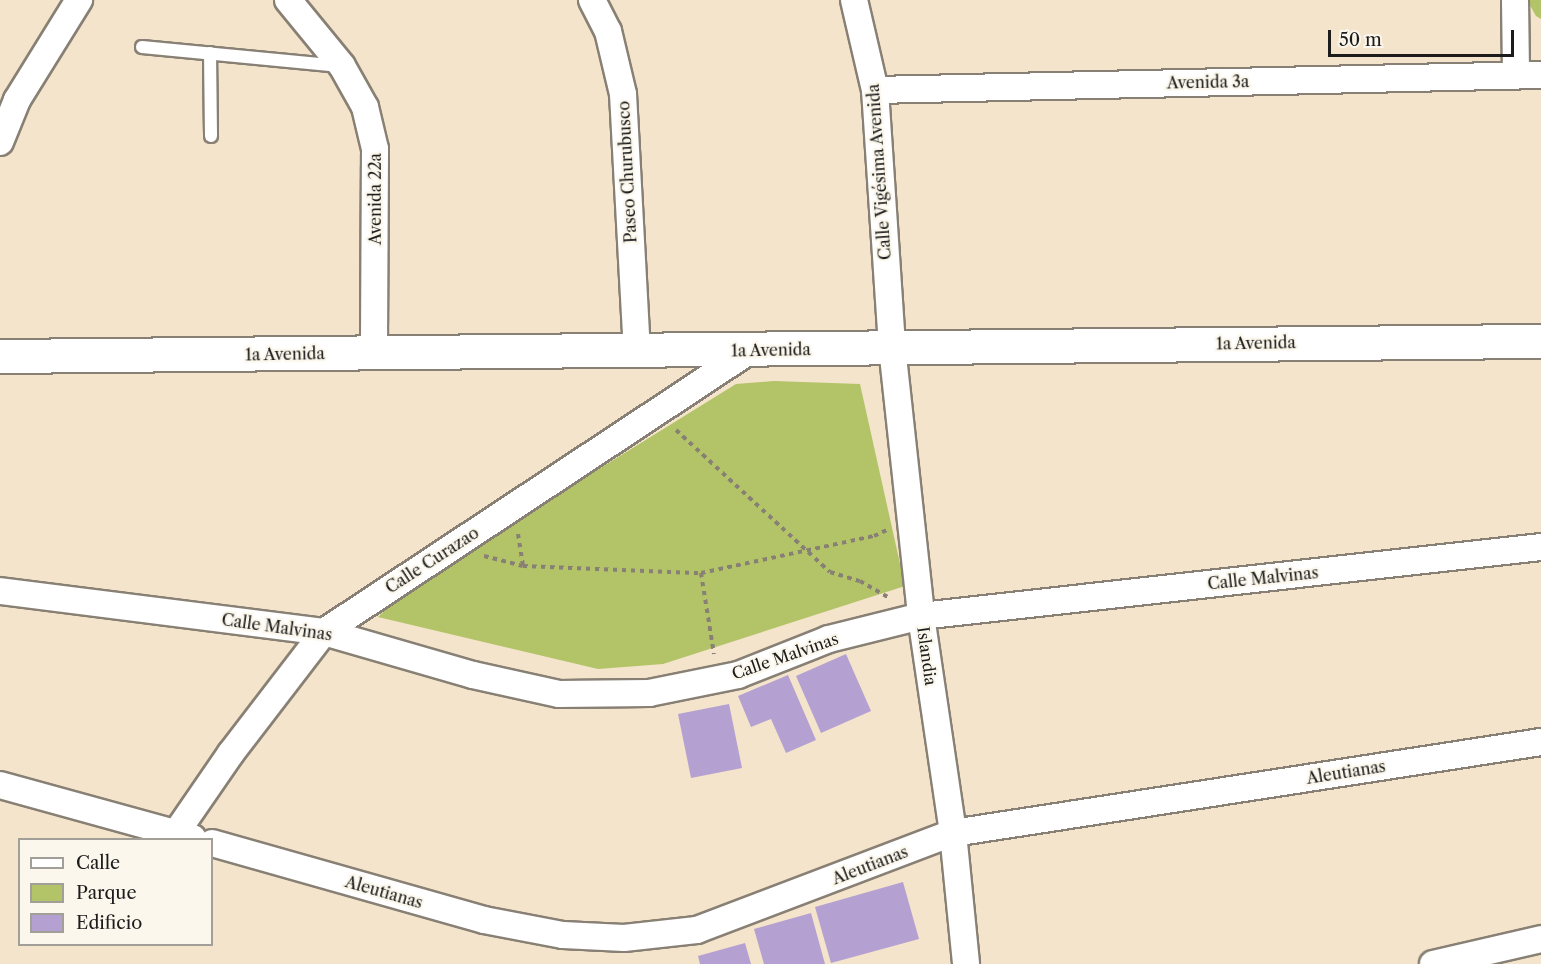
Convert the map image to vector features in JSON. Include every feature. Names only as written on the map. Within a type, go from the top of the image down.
[{"type":"street","points":[[0,142],[8,100],[79,0]]},
{"type":"street","name":"Avenida 22a","points":[[288,0],[342,66],[365,107],[375,149],[374,353]]},
{"type":"street","name":"Paseo Churubusco","points":[[592,0],[608,31],[623,94],[637,349]]},
{"type":"street","name":"Calle Vigésima Avenida","points":[[854,0],[874,90],[892,347]]},
{"type":"street","points":[[1515,0],[1529,75]]},
{"type":"street","name":"Avenida 3a","points":[[874,90],[1529,75]]},
{"type":"street","name":"1a Avenida","points":[[0,356],[637,349],[749,351],[892,347],[1541,341]]},
{"type":"street","name":"Islandia","points":[[892,347],[921,616],[953,833],[966,964]]},
{"type":"street","name":"Calle Curazao","points":[[187,836],[231,753],[324,632],[749,351]]},
{"type":"street","name":"Calle Malvinas","points":[[0,591],[324,632],[473,675],[559,694],[649,693],[738,675],[829,639],[921,616],[1541,547]]},
{"type":"street","name":"Aleutianas","points":[[213,843],[484,920],[563,935],[624,938],[697,930],[953,833],[1541,742]]},
{"type":"street","points":[[0,785],[187,836]]},
{"type":"street","points":[[1433,964],[1526,949]]},
{"type":"lane","points":[[142,47],[342,66]]},
{"type":"lane","points":[[210,53],[211,136]]},
{"type":"path","points":[[684,437],[830,572],[860,581],[921,616]]},
{"type":"path","points":[[452,547],[523,566],[701,573],[874,536],[911,517]]},
{"type":"path","points":[[701,573],[719,679]]},
{"type":"green space","points":[[1527,0],[1541,0],[1541,19],[1536,16]]},
{"type":"green space","points":[[774,381],[860,384],[905,586],[663,664],[598,669],[378,617],[410,586],[736,384]]},
{"type":"building","points":[[846,654],[871,711],[821,733],[796,676]]},
{"type":"building","points":[[788,675],[816,740],[786,753],[771,719],[751,727],[738,696]]},
{"type":"building","points":[[729,704],[742,768],[691,778],[678,714]]},
{"type":"building","points":[[903,882],[919,939],[831,963],[815,907]]},
{"type":"building","points":[[811,913],[825,964],[764,964],[754,929]]},
{"type":"building","points":[[745,943],[751,964],[700,964],[698,956]]}]
